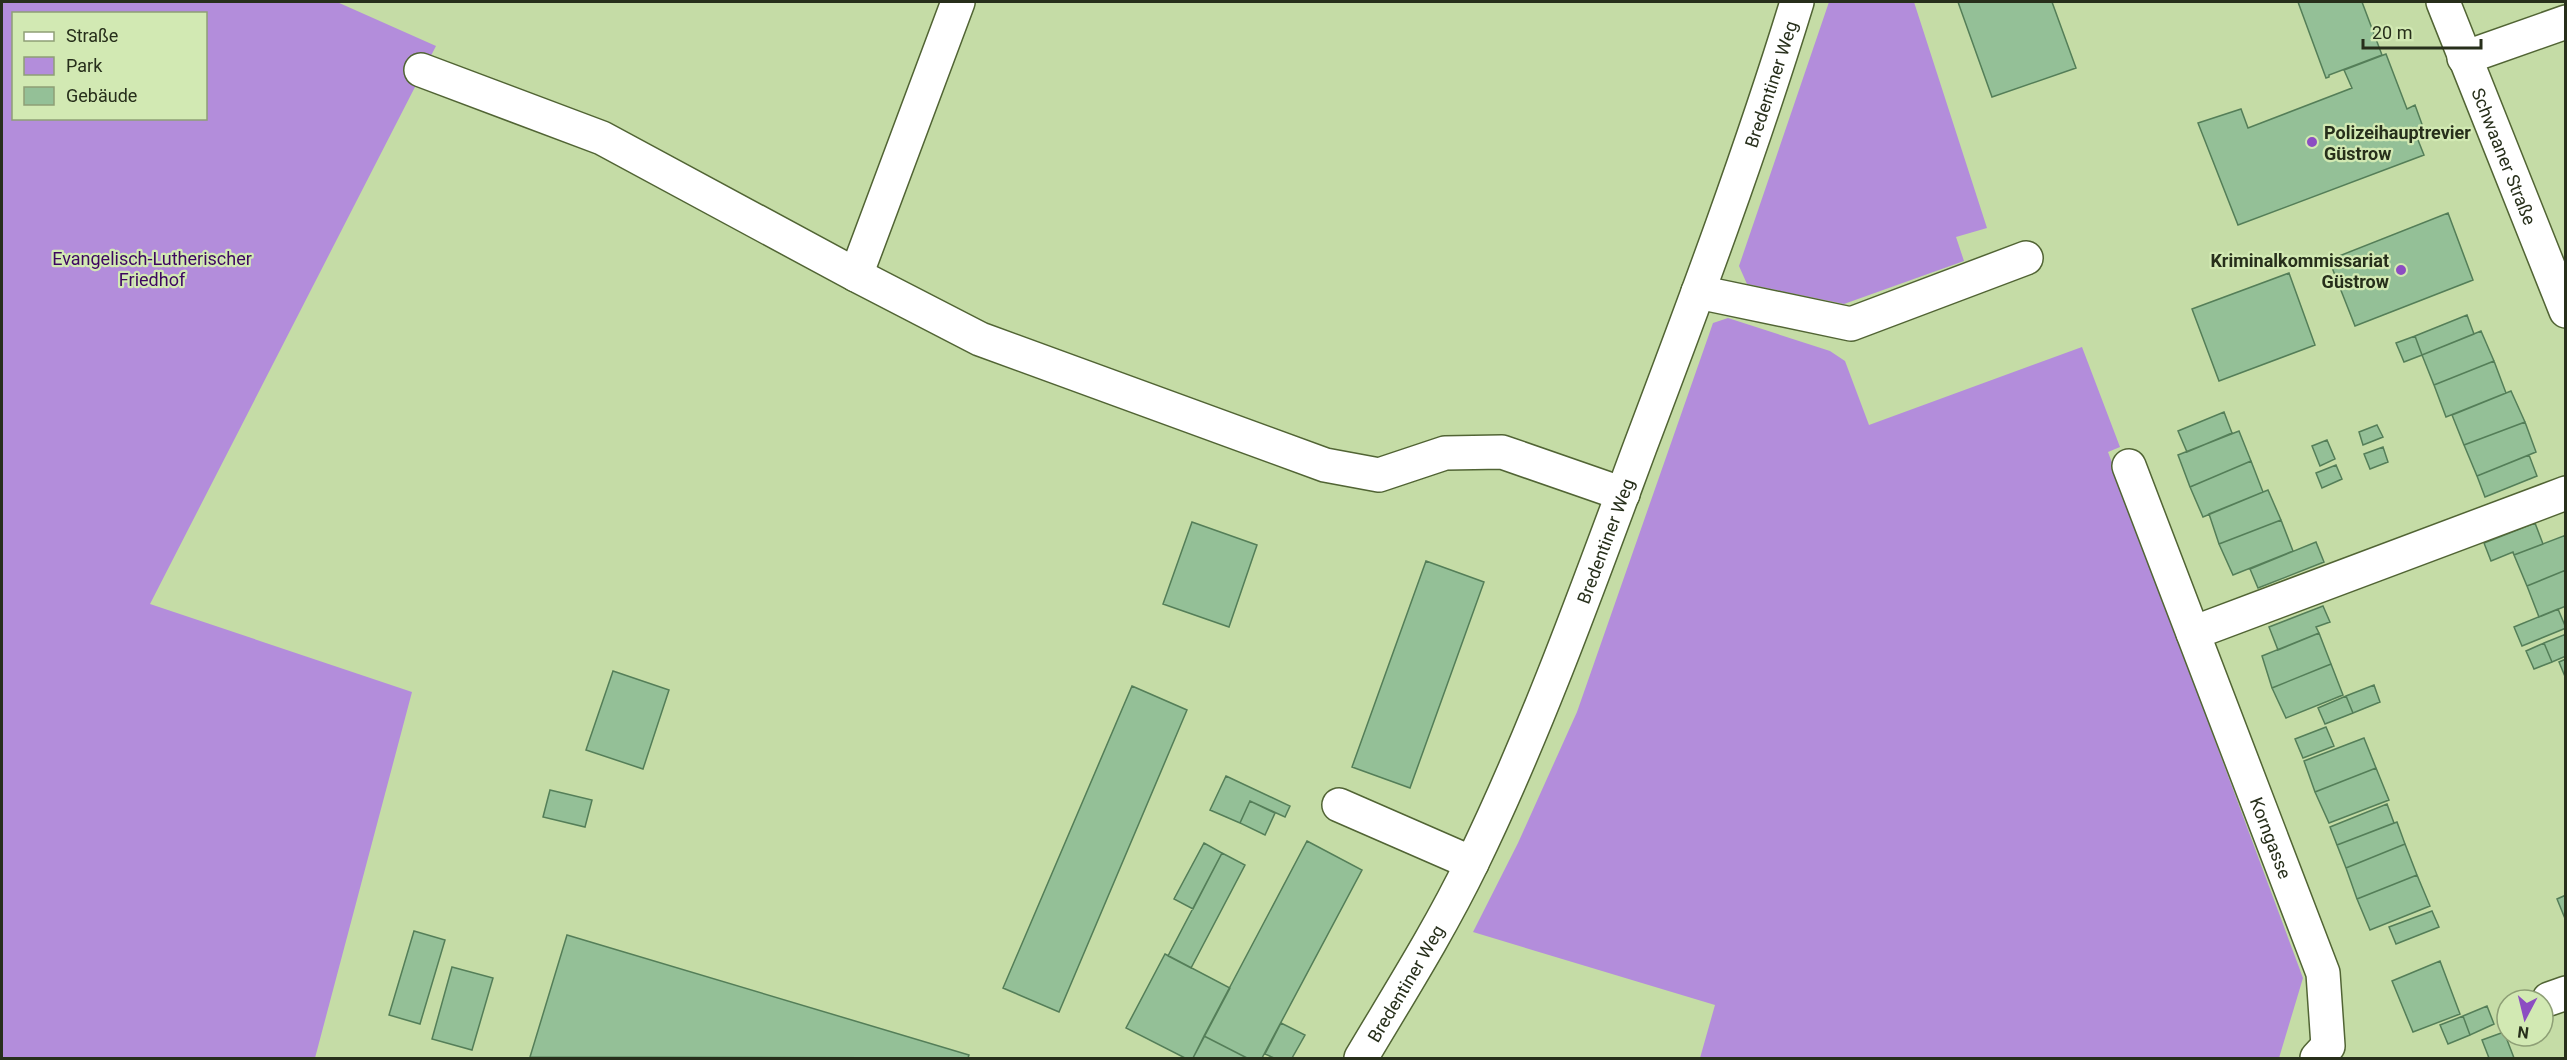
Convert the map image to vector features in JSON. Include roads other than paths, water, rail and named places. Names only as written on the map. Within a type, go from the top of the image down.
[{"type":"street","points":[[856,275],[958,2]]},
{"type":"street","name":"Bredentiner Weg","points":[[1360,1059],[1431,942],[1472,863],[1563,651],[1760,121],[1797,2]]},
{"type":"street","name":"Schwaaner Straße","points":[[2443,2],[2565,311]]},
{"type":"street","points":[[2464,57],[2565,22]]},
{"type":"street","points":[[421,70],[602,138],[980,339],[1325,465],[1378,475],[1445,453],[1502,452],[1623,494]]},
{"type":"street","points":[[1698,292],[1851,324],[2026,258]]},
{"type":"street","name":"Korngasse","points":[[2130,466],[2324,973],[2322,1052]]},
{"type":"street","points":[[2193,633],[2565,493]]},
{"type":"street","points":[[1339,805],[1472,863]]},
{"type":"place","name":"Polizeihauptrevier Güstrow","points":[[2312,142]]},
{"type":"place","name":"Kriminalkommissariat Güstrow","points":[[2401,270]]},
{"type":"park label","name":"Evangelisch-Lutherischer Friedhof","points":[[152,268]]}]
